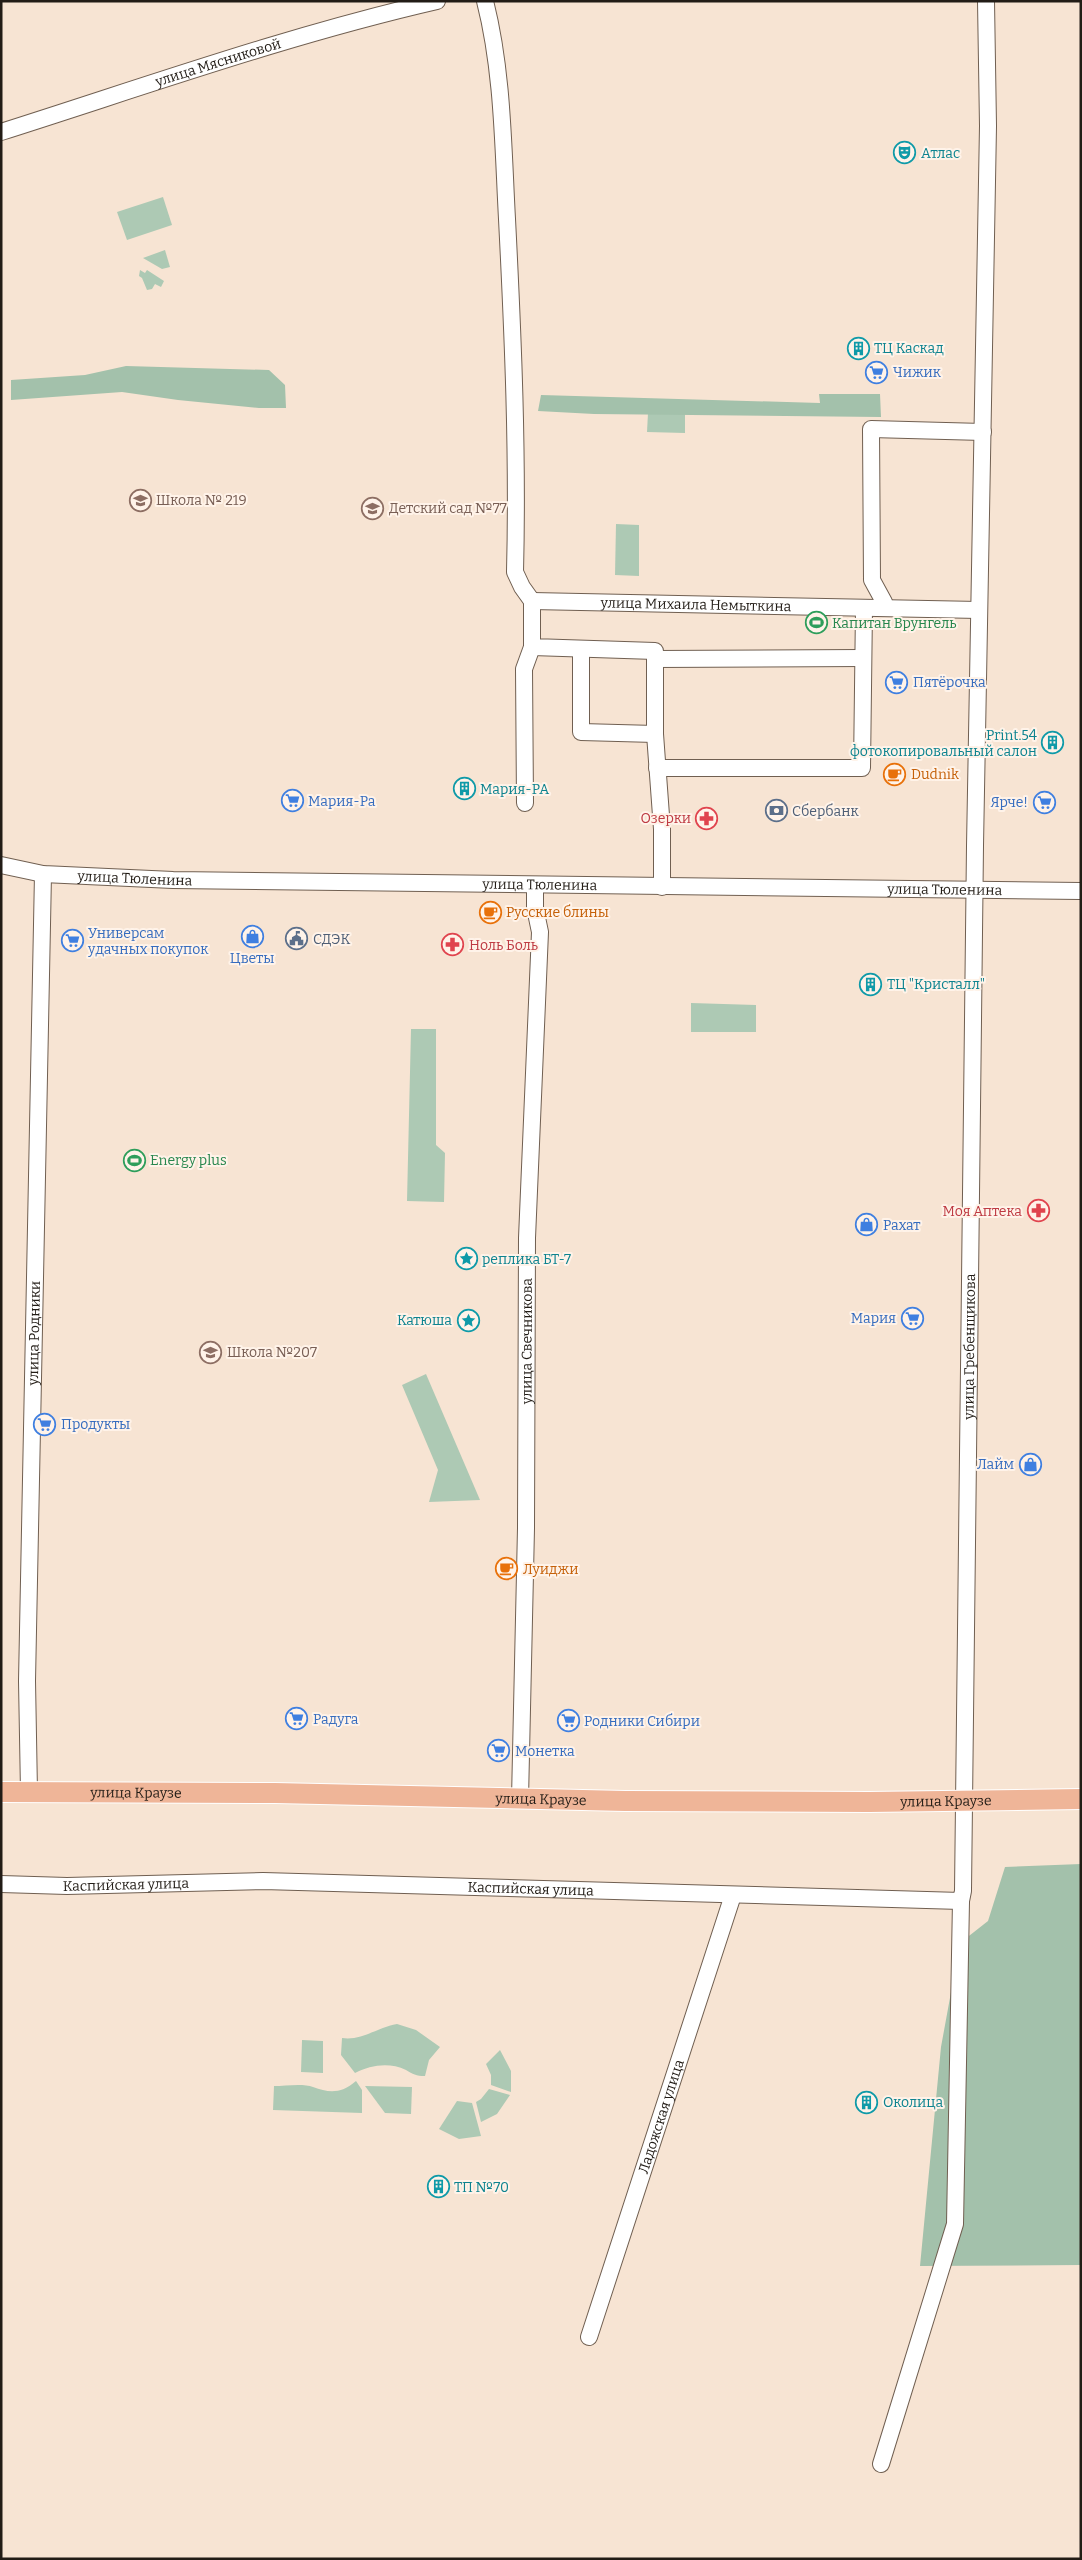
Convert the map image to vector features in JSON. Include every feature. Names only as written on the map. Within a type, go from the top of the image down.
[{"type":"main road","name":"улица Краузе","points":[[1,1792],[275,1793],[520,1799],[878,1802],[1081,1799]]},
{"type":"street","name":"улица Мясниковой","points":[[1,132],[168,80],[282,41],[437,1]]},
{"type":"street","points":[[485,1],[494,40],[505,180],[516,442],[516,572],[522,587],[532,601],[532,647],[524,669],[525,803]]},
{"type":"street","name":"улица Гребенщикова","points":[[964,1801],[979,610],[988,126],[986,1]]},
{"type":"street","points":[[884,602],[872,580],[871,429],[983,432]]},
{"type":"street","name":"улица Михаила Немыткина","points":[[532,601],[979,610]]},
{"type":"street","points":[[657,768],[862,768],[864,608]]},
{"type":"street","points":[[532,647],[655,651],[655,734],[662,829],[662,887]]},
{"type":"street","points":[[581,649],[581,732],[655,734]]},
{"type":"street","points":[[655,659],[863,658]]},
{"type":"street","name":"улица Тюленина","points":[[1,865],[43,874],[173,880],[975,892],[1081,891]]},
{"type":"street","name":"улица Родники","points":[[29,1792],[27,1681],[43,874]]},
{"type":"street","name":"улица Свечникова","points":[[520,1799],[526,1528],[527,1253],[540,932],[535,908],[535,885]]},
{"type":"street","points":[[881,2464],[955,2224],[961,1901],[964,1891],[964,1801]]},
{"type":"street","name":"Каспийская улица","points":[[1,1884],[67,1886],[263,1881],[733,1896],[961,1901]]},
{"type":"street","name":"Ладожская улица","points":[[589,2337],[733,1896]]},
{"type":"green space","points":[[163,197],[172,225],[127,240],[117,212]]},
{"type":"green space","points":[[165,250],[170,267],[162,269],[143,258]]},
{"type":"green space","points":[[140,270],[145,273],[147,270],[164,281],[161,287],[155,284],[152,289],[147,290],[142,278],[139,276]]},
{"type":"green space","points":[[126,366],[269,370],[285,385],[286,408],[259,408],[122,392],[11,400],[11,380],[85,375]]},
{"type":"green space","points":[[819,394],[880,394],[881,417],[594,414],[538,411],[541,395],[820,403]]},
{"type":"green space","points":[[648,413],[685,414],[685,433],[647,432]]},
{"type":"green space","points":[[616,524],[639,525],[639,576],[615,575]]},
{"type":"green space","points":[[691,1003],[756,1005],[756,1032],[691,1032]]},
{"type":"green space","points":[[411,1029],[436,1029],[436,1145],[445,1153],[444,1202],[407,1201]]},
{"type":"green space","points":[[426,1374],[480,1500],[429,1502],[438,1470],[402,1385]]},
{"type":"green space","points":[[1081,1864],[1081,2265],[920,2266],[941,2047],[960,1943],[988,1921],[1005,1867]]},
{"type":"green space","points":[[397,2024],[416,2030],[440,2047],[429,2060],[425,2076],[419,2076],[387,2065],[374,2066],[355,2073],[341,2055],[342,2038],[363,2036]]},
{"type":"green space","points":[[302,2040],[323,2041],[323,2073],[301,2072]]},
{"type":"green space","points":[[500,2050],[511,2071],[511,2092],[491,2085],[491,2075],[486,2064]]},
{"type":"green space","points":[[356,2081],[362,2090],[362,2113],[273,2110],[274,2086],[304,2085],[335,2091],[345,2088]]},
{"type":"green space","points":[[365,2086],[412,2087],[411,2114],[385,2113]]},
{"type":"green space","points":[[489,2089],[510,2095],[497,2114],[481,2122],[476,2102]]},
{"type":"green space","points":[[457,2101],[472,2103],[481,2136],[459,2139],[439,2129]]},
{"type":"place","name":"Атлас","points":[[905,153]]},
{"type":"place","name":"ТЦ Каскад","points":[[858,348]]},
{"type":"place","name":"Чижик","points":[[877,372]]},
{"type":"place","name":"Школа № 219","points":[[140,500]]},
{"type":"place","name":"Детский сад №77","points":[[373,508]]},
{"type":"place","name":"Капитан Врунгель","points":[[816,623]]},
{"type":"place","name":"Пятёрочка","points":[[897,682]]},
{"type":"place","name":"Print.54 фотокопировальный салон","points":[[1053,743]]},
{"type":"place","name":"Dudnik","points":[[895,774]]},
{"type":"place","name":"Мария-РА","points":[[464,789]]},
{"type":"place","name":"Мария-Ра","points":[[292,801]]},
{"type":"place","name":"Ярче!","points":[[1044,802]]},
{"type":"place","name":"Сбербанк","points":[[776,811]]},
{"type":"place","name":"Озерки","points":[[707,818]]},
{"type":"place","name":"Русские блины","points":[[490,912]]},
{"type":"place","name":"Цветы","points":[[252,936]]},
{"type":"place","name":"СДЭК","points":[[297,939]]},
{"type":"place","name":"Универсам удачных покупок","points":[[72,941]]},
{"type":"place","name":"Ноль Боль","points":[[453,945]]},
{"type":"place","name":"ТЦ \"Кристалл\"","points":[[871,984]]},
{"type":"place","name":"Energy plus","points":[[134,1160]]},
{"type":"place","name":"Моя Аптека","points":[[1038,1211]]},
{"type":"place","name":"Рахат","points":[[867,1225]]},
{"type":"place","name":"реплика БТ-7","points":[[466,1259]]},
{"type":"place","name":"Мария","points":[[912,1318]]},
{"type":"place","name":"Катюша","points":[[468,1320]]},
{"type":"place","name":"Школа №207","points":[[211,1352]]},
{"type":"place","name":"Продукты","points":[[45,1424]]},
{"type":"place","name":"Лайм","points":[[1030,1464]]},
{"type":"place","name":"Луиджи","points":[[507,1569]]},
{"type":"place","name":"Радуга","points":[[297,1719]]},
{"type":"place","name":"Родники Сибири","points":[[568,1721]]},
{"type":"place","name":"Монетка","points":[[499,1751]]},
{"type":"place","name":"Околица","points":[[867,2102]]},
{"type":"place","name":"ТП №70","points":[[438,2187]]}]
